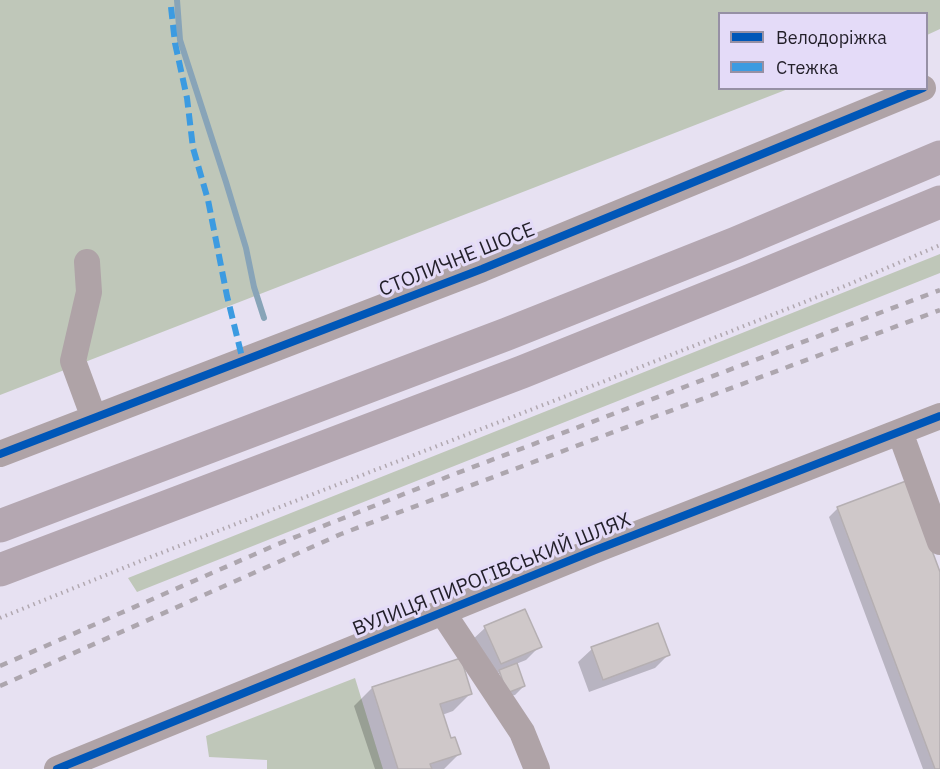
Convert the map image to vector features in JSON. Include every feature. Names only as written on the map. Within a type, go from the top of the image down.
[{"type":"highway","points":[[0,526],[507,334],[736,243],[940,157]]},
{"type":"highway","points":[[0,570],[522,372],[940,202]]},
{"type":"street","name":"СТОЛИЧНЕ ШОСЕ","points":[[0,454],[482,269],[920,90]]},
{"type":"street","points":[[87,262],[89,292],[73,361],[94,418]]},
{"type":"street","name":"ВУЛИЦЯ ПИРОГІВСЬКИЙ ШЛЯХ","points":[[60,769],[604,547],[940,416]]},
{"type":"street","points":[[900,432],[940,542]]},
{"type":"street","points":[[443,613],[522,732],[537,769]]},
{"type":"path","points":[[0,618],[845,286],[940,245]]},
{"type":"green space","points":[[0,0],[940,0],[940,29],[928,35],[928,12],[718,12],[718,90],[785,90],[0,395]]},
{"type":"green space","points":[[940,254],[940,273],[137,592],[128,578]]},
{"type":"green space","points":[[355,678],[383,769],[267,769],[267,760],[209,757],[206,736]]},
{"type":"building","points":[[906,481],[940,572],[940,769],[935,769],[837,507]]},
{"type":"building","points":[[525,609],[542,647],[501,664],[484,626]]},
{"type":"building","points":[[658,623],[670,655],[603,680],[591,647]]},
{"type":"building","points":[[461,658],[472,694],[440,704],[451,738],[455,737],[461,754],[430,764],[432,769],[398,769],[372,687]]},
{"type":"building","points":[[517,663],[525,686],[507,693],[499,670]]},
{"type":"waterway","points":[[177,0],[180,40],[246,248],[254,287],[264,318]]},
{"type":"railway","points":[[0,666],[278,544],[452,475],[940,290]]},
{"type":"railway","points":[[0,686],[341,534],[940,310]]},
{"type":"marked path","points":[[171,7],[193,148],[208,200],[227,296],[243,361]]},
{"type":"cycle path","points":[[0,454],[482,269],[918,90]]},
{"type":"cycle path","points":[[57,769],[593,551],[940,416]]}]
